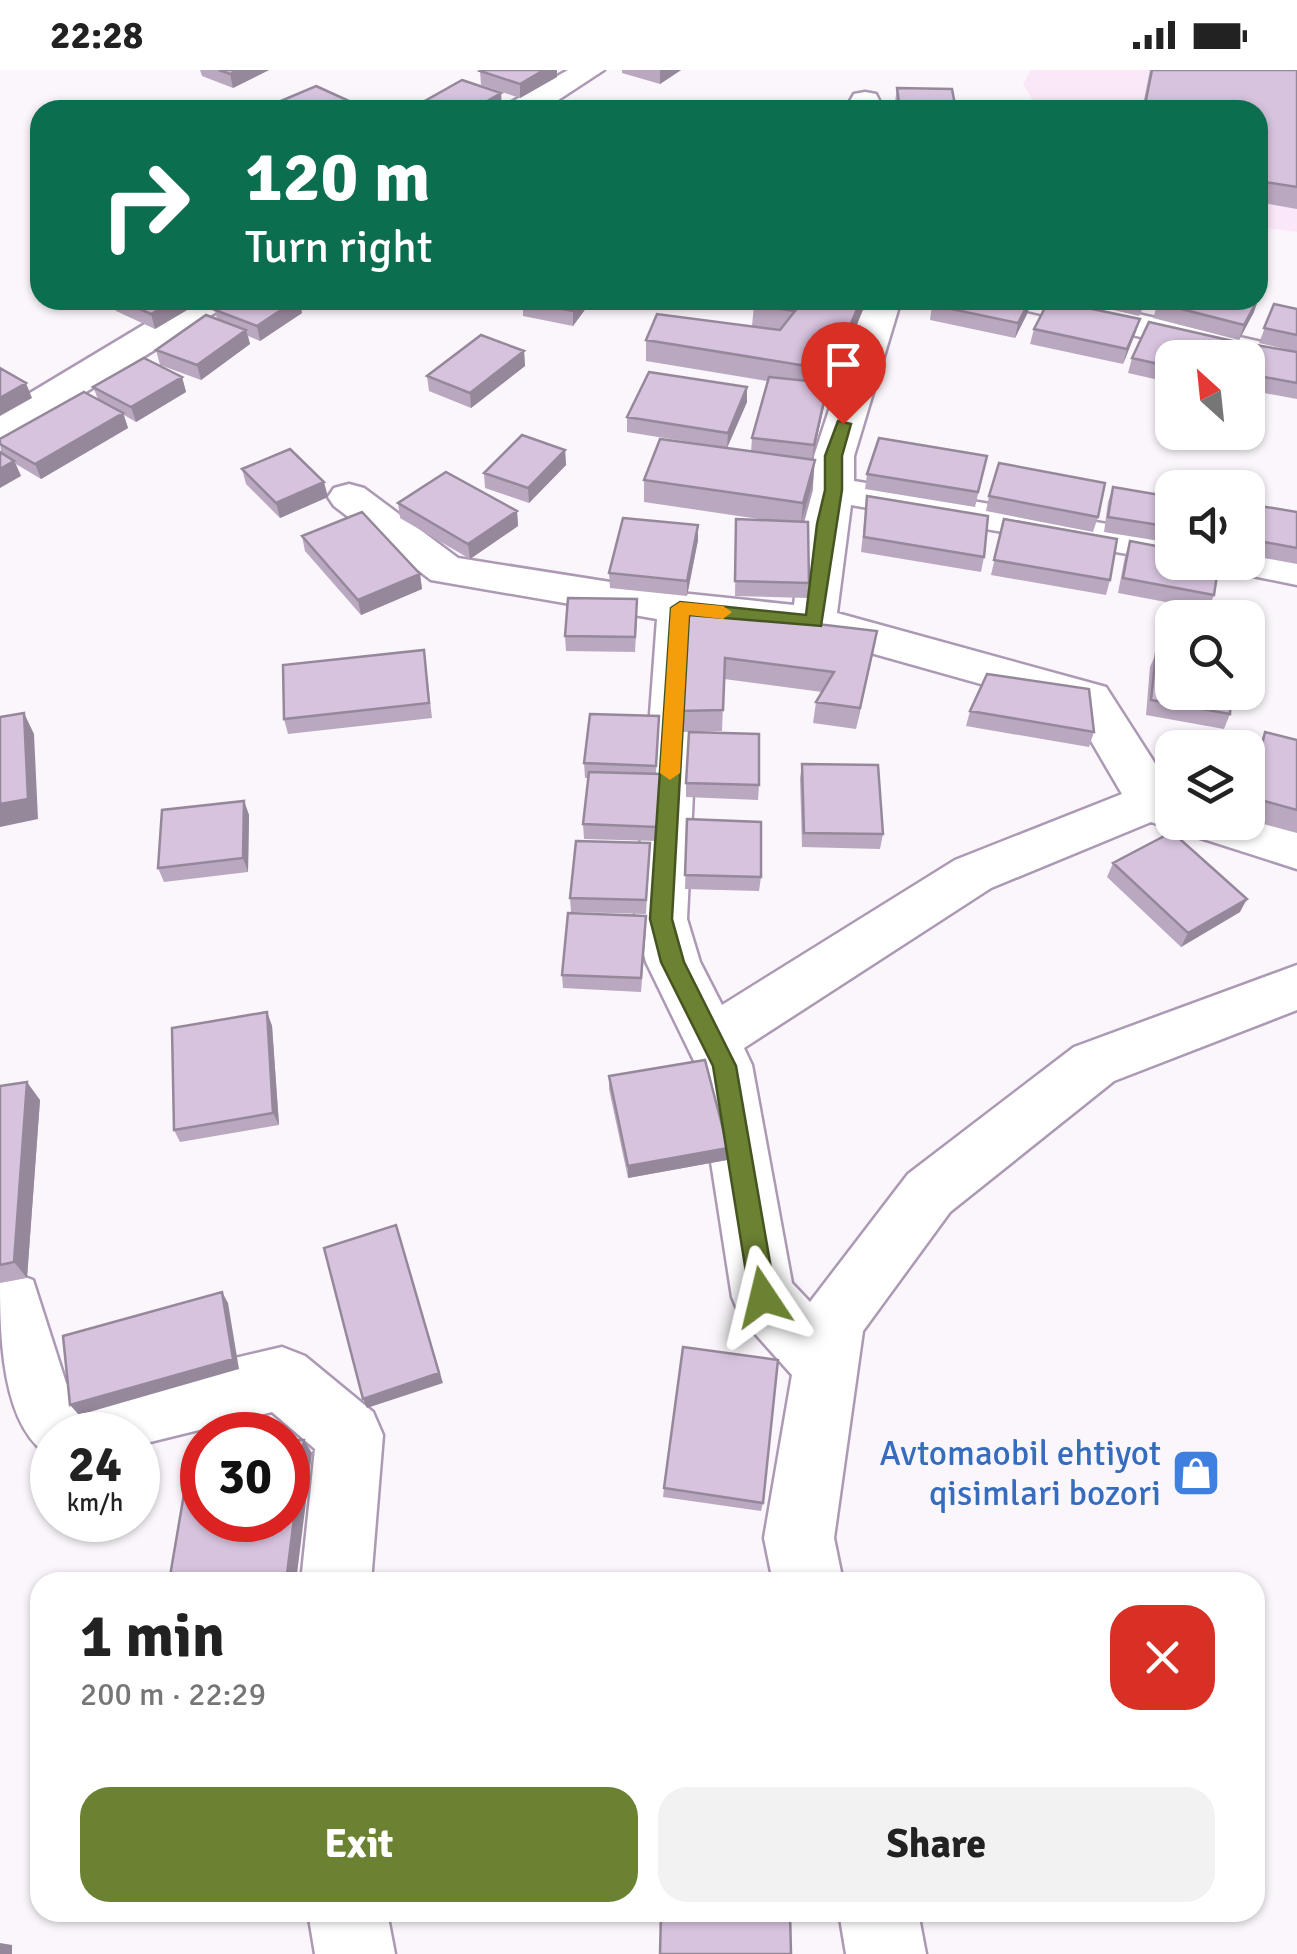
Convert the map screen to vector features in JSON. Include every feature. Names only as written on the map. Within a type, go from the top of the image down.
[{"type":"street","points":[[537,100],[589,70]]},
{"type":"street","points":[[0,428],[194,310]]},
{"type":"street","points":[[814,622],[825,524],[834,490],[834,456],[880,310]]},
{"type":"street","points":[[1072,310],[1297,361]]},
{"type":"street","points":[[834,490],[1155,546]]},
{"type":"street","points":[[348,497],[446,570],[680,608],[814,622],[1090,698],[1155,796]]},
{"type":"street","points":[[1265,565],[1297,571]]},
{"type":"street","points":[[680,608],[661,919],[672,962],[724,1066],[763,1297],[826,1365]]},
{"type":"street","points":[[712,1039],[973,874],[1155,809]]},
{"type":"street","points":[[1265,840],[1297,850]]},
{"type":"street","points":[[806,1572],[799,1538],[833,1321],[929,1193],[1094,1064],[1297,987]]},
{"type":"street","points":[[0,1303],[11,1300],[39,1400],[67,1430],[282,1378],[350,1435],[337,1572]]},
{"type":"street","points":[[349,1922],[355,1954]]},
{"type":"street","points":[[880,1922],[886,1954]]},
{"type":"shaded area","points":[[1031,70],[1297,70],[1297,232],[1268,228],[1268,100],[1033,100],[1023,84]]},
{"type":"building","points":[[482,70],[544,70],[520,84]]},
{"type":"building","points":[[1152,70],[1297,70],[1297,187],[1268,183],[1268,100],[1146,100]]},
{"type":"building","points":[[462,80],[501,93],[489,100],[427,100]]},
{"type":"building","points":[[316,86],[347,100],[283,100]]},
{"type":"building","points":[[897,88],[952,89],[954,100],[899,100]]},
{"type":"building","points":[[1274,304],[1297,309],[1297,335],[1264,328]]},
{"type":"building","points":[[215,310],[281,310],[257,326]]},
{"type":"building","points":[[788,310],[857,310],[831,370],[646,340],[657,314],[780,330],[795,311]]},
{"type":"building","points":[[956,310],[1025,310],[1018,323]]},
{"type":"building","points":[[1044,310],[1097,310],[1140,319],[1127,349],[1034,329]]},
{"type":"building","points":[[1185,310],[1252,310],[1244,325]]},
{"type":"building","points":[[206,315],[246,330],[197,365],[156,350]]},
{"type":"building","points":[[1149,322],[1228,340],[1155,340],[1155,363],[1132,358]]},
{"type":"building","points":[[481,335],[524,351],[470,393],[427,376]]},
{"type":"building","points":[[1265,347],[1297,352],[1297,383],[1265,377]]},
{"type":"building","points":[[144,358],[182,377],[131,407],[93,387]]},
{"type":"building","points":[[0,368],[26,383],[0,398]]},
{"type":"building","points":[[649,372],[747,387],[728,433],[627,417]]},
{"type":"building","points":[[769,377],[828,383],[814,445],[752,438]]},
{"type":"building","points":[[84,392],[123,413],[35,464],[0,444],[0,439]]},
{"type":"building","points":[[522,435],[565,450],[528,488],[484,473]]},
{"type":"building","points":[[879,438],[987,456],[978,492],[867,474]]},
{"type":"building","points":[[660,439],[815,460],[803,503],[644,480]]},
{"type":"building","points":[[290,449],[324,482],[276,503],[242,469]]},
{"type":"building","points":[[0,452],[14,461],[0,469]]},
{"type":"building","points":[[999,463],[1105,483],[1098,517],[989,496]]},
{"type":"building","points":[[446,472],[517,511],[468,544],[398,503]]},
{"type":"building","points":[[1113,487],[1155,494],[1155,524],[1108,517]]},
{"type":"building","points":[[867,496],[988,516],[984,557],[864,537]]},
{"type":"building","points":[[1265,507],[1297,512],[1297,548],[1265,542]]},
{"type":"building","points":[[362,512],[420,574],[358,600],[302,536]]},
{"type":"building","points":[[623,518],[698,525],[687,581],[609,573]]},
{"type":"building","points":[[736,519],[808,522],[809,583],[735,581]]},
{"type":"building","points":[[1004,519],[1117,539],[1110,580],[994,560]]},
{"type":"building","points":[[1130,541],[1155,546],[1155,580],[1216,580],[1214,595],[1123,578]]},
{"type":"building","points":[[568,598],[637,599],[635,637],[565,636]]},
{"type":"building","points":[[691,609],[877,631],[860,708],[816,702],[834,672],[725,658],[723,710],[680,711],[685,635]]},
{"type":"building","points":[[424,650],[429,703],[284,719],[283,665]]},
{"type":"building","points":[[1155,662],[1155,701],[1151,700]]},
{"type":"building","points":[[987,674],[1089,689],[1094,732],[970,711]]},
{"type":"building","points":[[24,713],[28,799],[0,804],[0,717]]},
{"type":"building","points":[[590,714],[659,716],[656,766],[584,763]]},
{"type":"building","points":[[689,732],[759,734],[759,785],[686,783]]},
{"type":"building","points":[[1265,732],[1297,740],[1297,810],[1265,801]]},
{"type":"building","points":[[802,764],[878,765],[883,834],[804,833]]},
{"type":"building","points":[[589,772],[661,774],[657,827],[583,824]]},
{"type":"building","points":[[244,801],[243,858],[158,868],[162,810]]},
{"type":"building","points":[[687,819],[761,822],[761,877],[685,875]]},
{"type":"building","points":[[1157,840],[1181,840],[1247,899],[1188,933],[1113,863]]},
{"type":"building","points":[[576,841],[650,843],[646,900],[570,898]]},
{"type":"building","points":[[568,913],[646,916],[641,978],[562,975]]},
{"type":"building","points":[[267,1012],[273,1113],[174,1130],[172,1028]]},
{"type":"building","points":[[705,1060],[728,1148],[628,1166],[609,1076]]},
{"type":"building","points":[[27,1082],[14,1262],[0,1265],[0,1086]]},
{"type":"building","points":[[396,1225],[439,1373],[363,1399],[324,1248]]},
{"type":"building","points":[[222,1292],[233,1359],[70,1405],[63,1336]]},
{"type":"building","points":[[683,1347],[778,1360],[763,1503],[664,1488]]},
{"type":"building","points":[[180,1517],[180,1542],[291,1542],[287,1572],[171,1572]]},
{"type":"building","points":[[661,1922],[790,1922],[791,1954],[660,1954]]},
{"type":"slow traffic","points":[[670,773],[680,608],[723,612]]},
{"type":"place","name":"Avtomaobil ehtiyot qisimlari bozori","points":[[1196,1473]]},
{"type":"route","points":[[763,1297],[724,1066],[672,962],[661,919],[680,608],[814,622],[825,524],[834,490],[834,456],[843,424]]}]
